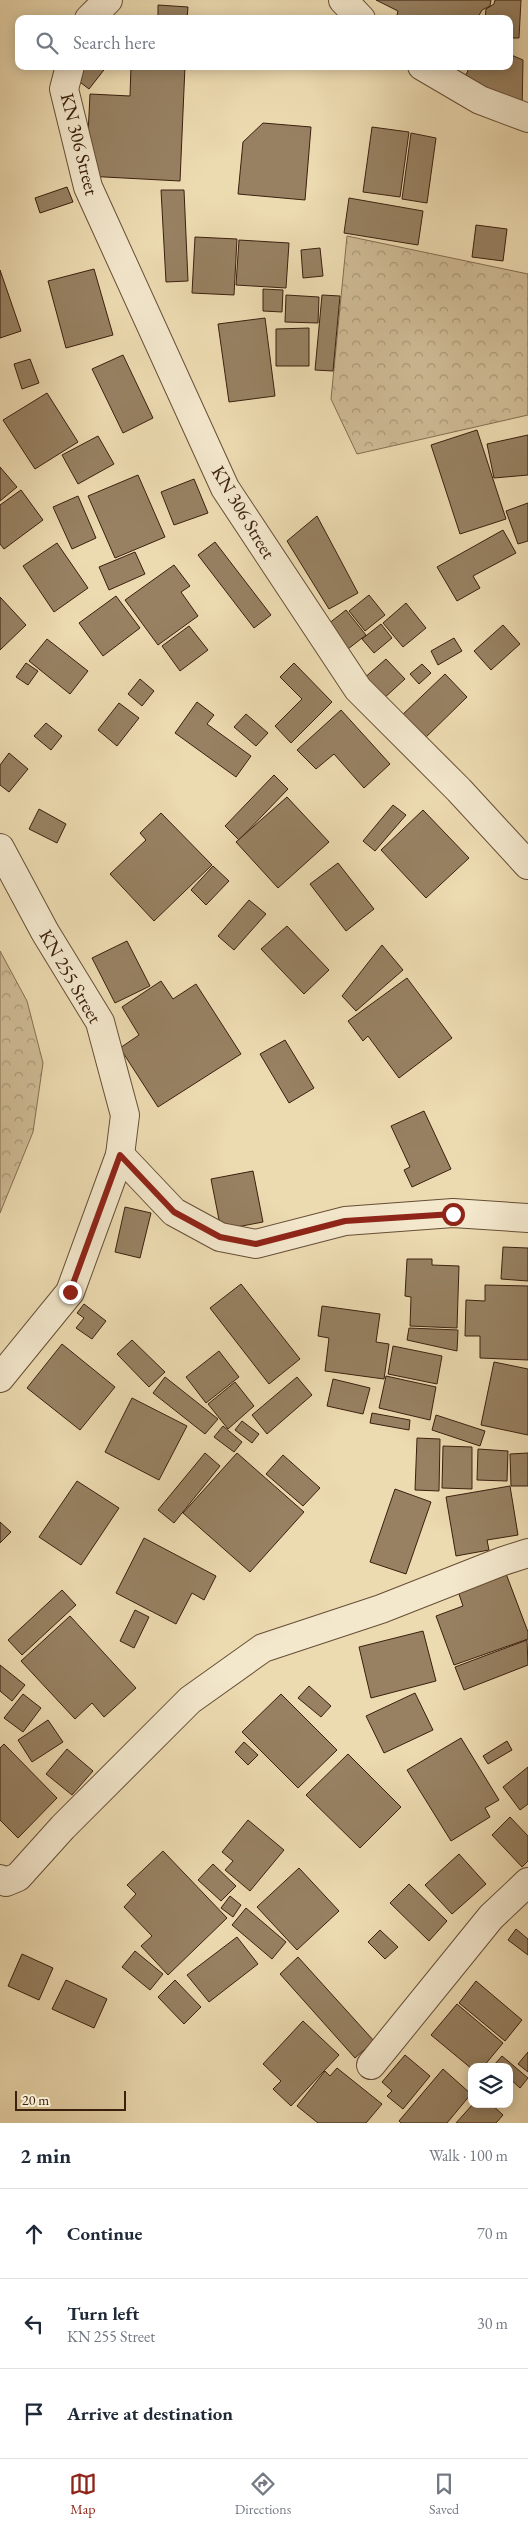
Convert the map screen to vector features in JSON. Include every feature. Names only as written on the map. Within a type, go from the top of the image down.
[{"type":"street","points":[[93,15],[108,0]]},
{"type":"street","points":[[343,0],[357,15]]},
{"type":"street","name":"KN 306 Street","points":[[69,70],[64,89],[88,187],[225,488],[358,689],[459,790],[528,865]]},
{"type":"street","points":[[429,70],[480,100],[528,118]]},
{"type":"street","name":"KN 255 Street","points":[[0,848],[45,932],[100,1022],[125,1115],[120,1155],[70,1292],[0,1378]]},
{"type":"street","points":[[120,1155],[174,1212],[220,1237],[256,1244],[345,1221],[453,1214],[528,1218]]},
{"type":"street","points":[[0,1879],[6,1882],[18,1877],[63,1827],[190,1700],[263,1648],[381,1609],[528,1553]]},
{"type":"street","points":[[370,2065],[491,1917],[528,1882]]},
{"type":"green space","points":[[347,236],[528,274],[528,415],[357,454],[331,399]]},
{"type":"green space","points":[[0,951],[27,1001],[43,1063],[33,1132],[0,1213]]},
{"type":"building","points":[[376,0],[491,0],[490,6],[482,10],[479,15],[397,15],[398,11]]},
{"type":"building","points":[[495,0],[521,0],[519,38],[513,38],[513,15],[485,15],[486,9],[494,4]]},
{"type":"building","points":[[158,5],[188,7],[187,15],[158,15]]},
{"type":"building","points":[[513,56],[523,60],[522,112],[461,86],[468,70],[513,70]]},
{"type":"building","points":[[76,70],[104,70],[89,89],[72,76]]},
{"type":"building","points":[[131,70],[185,70],[180,181],[86,176],[90,94],[130,96]]},
{"type":"building","points":[[263,123],[311,127],[305,200],[238,194],[243,142]]},
{"type":"building","points":[[372,127],[409,132],[400,197],[363,192]]},
{"type":"building","points":[[411,133],[436,138],[427,203],[402,199]]},
{"type":"building","points":[[67,187],[73,202],[40,213],[35,198]]},
{"type":"building","points":[[161,190],[184,190],[188,281],[166,282]]},
{"type":"building","points":[[349,198],[423,211],[418,245],[344,233]]},
{"type":"building","points":[[476,225],[507,229],[503,261],[472,257]]},
{"type":"building","points":[[195,237],[237,239],[234,295],[192,293]]},
{"type":"building","points":[[239,240],[289,243],[286,288],[236,285]]},
{"type":"building","points":[[320,248],[323,276],[303,278],[301,250]]},
{"type":"building","points":[[94,269],[113,335],[66,348],[48,281]]},
{"type":"building","points":[[0,270],[21,331],[0,338]]},
{"type":"building","points":[[263,289],[283,290],[282,312],[263,311]]},
{"type":"building","points":[[286,295],[319,297],[318,323],[285,322]]},
{"type":"building","points":[[322,295],[340,296],[333,371],[315,370]]},
{"type":"building","points":[[265,318],[275,396],[229,402],[218,324]]},
{"type":"building","points":[[309,328],[309,366],[276,366],[276,329]]},
{"type":"building","points":[[123,355],[153,418],[123,433],[92,369]]},
{"type":"building","points":[[30,359],[39,383],[22,389],[14,364]]},
{"type":"building","points":[[47,393],[78,442],[35,469],[3,420]]},
{"type":"building","points":[[477,430],[506,519],[460,534],[431,445]]},
{"type":"building","points":[[528,435],[528,475],[494,478],[487,444]]},
{"type":"building","points":[[98,436],[114,464],[78,484],[62,455]]},
{"type":"building","points":[[0,467],[17,487],[0,501]]},
{"type":"building","points":[[138,475],[165,537],[115,558],[88,496]]},
{"type":"building","points":[[194,479],[208,513],[174,525],[161,492]]},
{"type":"building","points":[[21,490],[43,520],[4,549],[0,544],[0,505]]},
{"type":"building","points":[[78,496],[96,538],[72,549],[53,507]]},
{"type":"building","points":[[528,503],[528,541],[518,544],[506,511]]},
{"type":"building","points":[[317,516],[358,593],[329,609],[287,541]]},
{"type":"building","points":[[503,530],[516,553],[473,576],[480,588],[457,601],[437,567]]},
{"type":"building","points":[[215,542],[271,615],[254,628],[198,555]]},
{"type":"building","points":[[57,543],[88,588],[54,612],[23,566]]},
{"type":"building","points":[[135,552],[145,574],[109,590],[99,567]]},
{"type":"building","points":[[174,565],[190,586],[181,592],[198,616],[158,645],[125,600]]},
{"type":"building","points":[[369,595],[385,615],[365,631],[349,611]]},
{"type":"building","points":[[116,596],[140,628],[103,656],[79,623]]},
{"type":"building","points":[[0,597],[26,625],[0,650]]},
{"type":"building","points":[[406,603],[426,628],[403,647],[383,623]]},
{"type":"building","points":[[346,610],[366,635],[348,649],[328,624]]},
{"type":"building","points":[[381,624],[392,638],[374,653],[362,639]]},
{"type":"building","points":[[503,625],[520,644],[491,670],[474,651]]},
{"type":"building","points":[[189,626],[208,650],[180,671],[162,646]]},
{"type":"building","points":[[454,638],[462,651],[438,665],[431,651]]},
{"type":"building","points":[[47,639],[88,671],[70,694],[29,661]]},
{"type":"building","points":[[386,659],[405,679],[382,700],[363,679]]},
{"type":"building","points":[[26,663],[38,671],[28,685],[16,677]]},
{"type":"building","points":[[294,663],[332,702],[291,743],[275,726],[302,699],[280,677]]},
{"type":"building","points":[[422,664],[431,673],[419,684],[410,674]]},
{"type":"building","points":[[445,674],[467,697],[422,741],[399,718]]},
{"type":"building","points":[[140,679],[154,691],[142,706],[128,694]]},
{"type":"building","points":[[197,702],[214,715],[207,724],[251,756],[236,777],[175,733]]},
{"type":"building","points":[[119,703],[139,718],[117,746],[98,730]]},
{"type":"building","points":[[341,710],[390,764],[364,788],[334,754],[316,769],[297,750]]},
{"type":"building","points":[[246,714],[268,733],[256,746],[234,727]]},
{"type":"building","points":[[46,723],[62,736],[51,750],[34,736]]},
{"type":"building","points":[[9,753],[28,769],[9,792],[0,785],[0,765]]},
{"type":"building","points":[[274,775],[288,789],[239,840],[225,826]]},
{"type":"building","points":[[287,797],[329,842],[278,888],[236,842]]},
{"type":"building","points":[[393,805],[406,815],[375,851],[363,841]]},
{"type":"building","points":[[39,809],[66,824],[57,843],[29,829]]},
{"type":"building","points":[[423,810],[469,858],[426,898],[381,850]]},
{"type":"building","points":[[161,813],[212,865],[154,921],[110,874],[146,840],[140,833]]},
{"type":"building","points":[[338,863],[374,909],[346,931],[310,884]]},
{"type":"building","points":[[213,866],[229,881],[206,905],[191,890]]},
{"type":"building","points":[[249,900],[266,914],[234,950],[218,936]]},
{"type":"building","points":[[287,926],[329,970],[304,994],[261,949]]},
{"type":"building","points":[[127,941],[150,986],[115,1003],[92,958]]},
{"type":"building","points":[[382,945],[403,970],[356,1011],[342,996]]},
{"type":"building","points":[[407,978],[452,1038],[399,1078],[368,1036],[363,1041],[348,1021]]},
{"type":"building","points":[[161,981],[173,999],[196,984],[241,1054],[158,1107],[120,1048],[139,1035],[122,1007]]},
{"type":"building","points":[[285,1040],[314,1088],[289,1103],[260,1054]]},
{"type":"building","points":[[424,1111],[451,1169],[412,1187],[404,1170],[410,1167],[391,1126]]},
{"type":"building","points":[[253,1171],[263,1222],[221,1230],[211,1179]]},
{"type":"building","points":[[125,1207],[151,1213],[140,1258],[115,1252]]},
{"type":"building","points":[[503,1247],[528,1248],[528,1281],[501,1279]]},
{"type":"building","points":[[407,1259],[432,1259],[432,1265],[459,1266],[457,1328],[410,1326],[411,1297],[405,1296]]},
{"type":"building","points":[[241,1284],[300,1359],[269,1384],[210,1308]]},
{"type":"building","points":[[485,1285],[528,1286],[528,1360],[480,1358],[480,1336],[465,1336],[466,1300],[485,1301]]},
{"type":"building","points":[[84,1304],[106,1321],[92,1339],[76,1328],[84,1318],[77,1313]]},
{"type":"building","points":[[322,1306],[380,1314],[376,1342],[389,1344],[384,1379],[325,1371],[329,1338],[318,1336]]},
{"type":"building","points":[[409,1328],[458,1330],[457,1351],[407,1340]]},
{"type":"building","points":[[132,1340],[165,1372],[149,1387],[117,1354]]},
{"type":"building","points":[[62,1344],[115,1387],[80,1430],[27,1388]]},
{"type":"building","points":[[393,1346],[442,1356],[437,1384],[388,1374]]},
{"type":"building","points":[[219,1351],[239,1377],[206,1403],[186,1377]]},
{"type":"building","points":[[494,1362],[528,1369],[528,1435],[481,1425]]},
{"type":"building","points":[[386,1376],[436,1387],[430,1420],[379,1408]]},
{"type":"building","points":[[165,1377],[218,1419],[205,1434],[153,1393]]},
{"type":"building","points":[[297,1377],[312,1395],[267,1434],[252,1415]]},
{"type":"building","points":[[333,1379],[370,1388],[363,1414],[327,1406]]},
{"type":"building","points":[[235,1382],[254,1406],[228,1429],[208,1404]]},
{"type":"building","points":[[132,1398],[187,1426],[159,1480],[105,1452]]},
{"type":"building","points":[[372,1413],[410,1420],[409,1430],[370,1423]]},
{"type":"building","points":[[436,1415],[485,1431],[480,1446],[432,1430]]},
{"type":"building","points":[[242,1421],[259,1434],[252,1443],[235,1430]]},
{"type":"building","points":[[223,1426],[242,1442],[234,1452],[214,1437]]},
{"type":"building","points":[[417,1438],[440,1439],[439,1491],[415,1490]]},
{"type":"building","points":[[443,1446],[472,1447],[472,1489],[442,1488]]},
{"type":"building","points":[[478,1449],[508,1451],[507,1481],[477,1480]]},
{"type":"building","points":[[205,1453],[220,1466],[174,1523],[158,1510]]},
{"type":"building","points":[[237,1453],[304,1512],[250,1572],[183,1513]]},
{"type":"building","points":[[528,1453],[528,1486],[511,1486],[510,1454]]},
{"type":"building","points":[[283,1455],[320,1488],[303,1506],[266,1474]]},
{"type":"building","points":[[77,1481],[119,1508],[81,1565],[39,1537]]},
{"type":"building","points":[[510,1486],[518,1535],[487,1540],[489,1550],[456,1556],[446,1497]]},
{"type":"building","points":[[395,1489],[431,1502],[406,1574],[370,1562]]},
{"type":"building","points":[[0,1522],[11,1532],[0,1543]]},
{"type":"building","points":[[144,1538],[216,1576],[204,1600],[192,1593],[176,1624],[116,1593]]},
{"type":"building","points":[[505,1571],[528,1632],[528,1639],[454,1665],[436,1616],[463,1606],[457,1588]]},
{"type":"building","points":[[62,1590],[76,1605],[22,1655],[8,1640]]},
{"type":"building","points":[[135,1610],[149,1617],[134,1648],[120,1641]]},
{"type":"building","points":[[70,1616],[136,1688],[104,1717],[92,1703],[75,1719],[21,1661]]},
{"type":"building","points":[[423,1631],[436,1681],[371,1698],[359,1647]]},
{"type":"building","points":[[527,1640],[528,1665],[464,1690],[455,1667]]},
{"type":"building","points":[[0,1665],[25,1685],[12,1701],[0,1691]]},
{"type":"building","points":[[309,1686],[331,1706],[321,1717],[298,1698]]},
{"type":"building","points":[[415,1693],[433,1730],[384,1753],[366,1716]]},
{"type":"building","points":[[23,1694],[41,1708],[23,1732],[4,1718]]},
{"type":"building","points":[[281,1694],[337,1750],[298,1788],[242,1732]]},
{"type":"building","points":[[48,1720],[63,1742],[32,1762],[18,1740]]},
{"type":"building","points":[[461,1738],[499,1800],[485,1808],[490,1817],[451,1841],[407,1770]]},
{"type":"building","points":[[507,1741],[512,1750],[488,1764],[483,1756]]},
{"type":"building","points":[[244,1742],[258,1755],[248,1765],[235,1752]]},
{"type":"building","points":[[4,1744],[57,1798],[18,1838],[0,1820],[0,1748]]},
{"type":"building","points":[[67,1749],[93,1771],[72,1795],[46,1774]]},
{"type":"building","points":[[348,1754],[401,1807],[360,1848],[306,1795]]},
{"type":"building","points":[[528,1767],[528,1804],[520,1810],[503,1787]]},
{"type":"building","points":[[510,1817],[528,1836],[528,1861],[522,1867],[492,1835]]},
{"type":"building","points":[[248,1820],[284,1850],[250,1891],[225,1870],[233,1861],[222,1852]]},
{"type":"building","points":[[163,1851],[227,1918],[168,1975],[141,1946],[152,1936],[124,1907],[136,1894],[127,1885]]},
{"type":"building","points":[[459,1854],[486,1884],[452,1914],[425,1885]]},
{"type":"building","points":[[213,1864],[236,1886],[221,1901],[198,1880]]},
{"type":"building","points":[[299,1868],[339,1911],[297,1950],[257,1907]]},
{"type":"building","points":[[409,1884],[447,1921],[429,1941],[390,1903]]},
{"type":"building","points":[[230,1896],[241,1905],[233,1917],[221,1908]]},
{"type":"building","points":[[246,1908],[286,1942],[272,1959],[232,1925]]},
{"type":"building","points":[[516,1929],[528,1939],[528,1955],[508,1940]]},
{"type":"building","points":[[380,1930],[398,1947],[385,1959],[368,1942]]},
{"type":"building","points":[[237,1937],[258,1964],[209,2002],[187,1975]]},
{"type":"building","points":[[135,1951],[163,1974],[150,1990],[122,1967]]},
{"type":"building","points":[[22,1954],[53,1968],[39,2000],[8,1986]]},
{"type":"building","points":[[298,1957],[374,2041],[355,2058],[280,1974]]},
{"type":"building","points":[[66,1980],[107,1999],[94,2028],[52,2009]]},
{"type":"building","points":[[175,1980],[201,2007],[184,2024],[158,1997]]},
{"type":"building","points":[[476,1981],[522,2020],[505,2041],[459,2003]]},
{"type":"building","points":[[457,2004],[503,2043],[486,2063],[468,2063],[468,2066],[431,2035]]},
{"type":"building","points":[[303,2021],[339,2055],[291,2106],[273,2089],[281,2081],[263,2064]]},
{"type":"building","points":[[528,2052],[528,2072],[518,2064]]},
{"type":"building","points":[[405,2055],[430,2076],[403,2109],[387,2096],[392,2091],[382,2082]]},
{"type":"building","points":[[502,2056],[510,2063],[496,2063]]},
{"type":"building","points":[[513,2065],[528,2078],[520,2088],[513,2082]]},
{"type":"building","points":[[337,2068],[382,2104],[366,2123],[318,2123],[297,2106],[325,2071],[330,2076]]},
{"type":"building","points":[[443,2069],[468,2091],[468,2098],[447,2123],[401,2123],[399,2121]]},
{"type":"building","points":[[469,2108],[495,2108],[503,2115],[496,2123],[456,2123]]},
{"type":"route","points":[[70,1292],[120,1155],[174,1212],[220,1237],[256,1244],[345,1221],[453,1214]]}]
